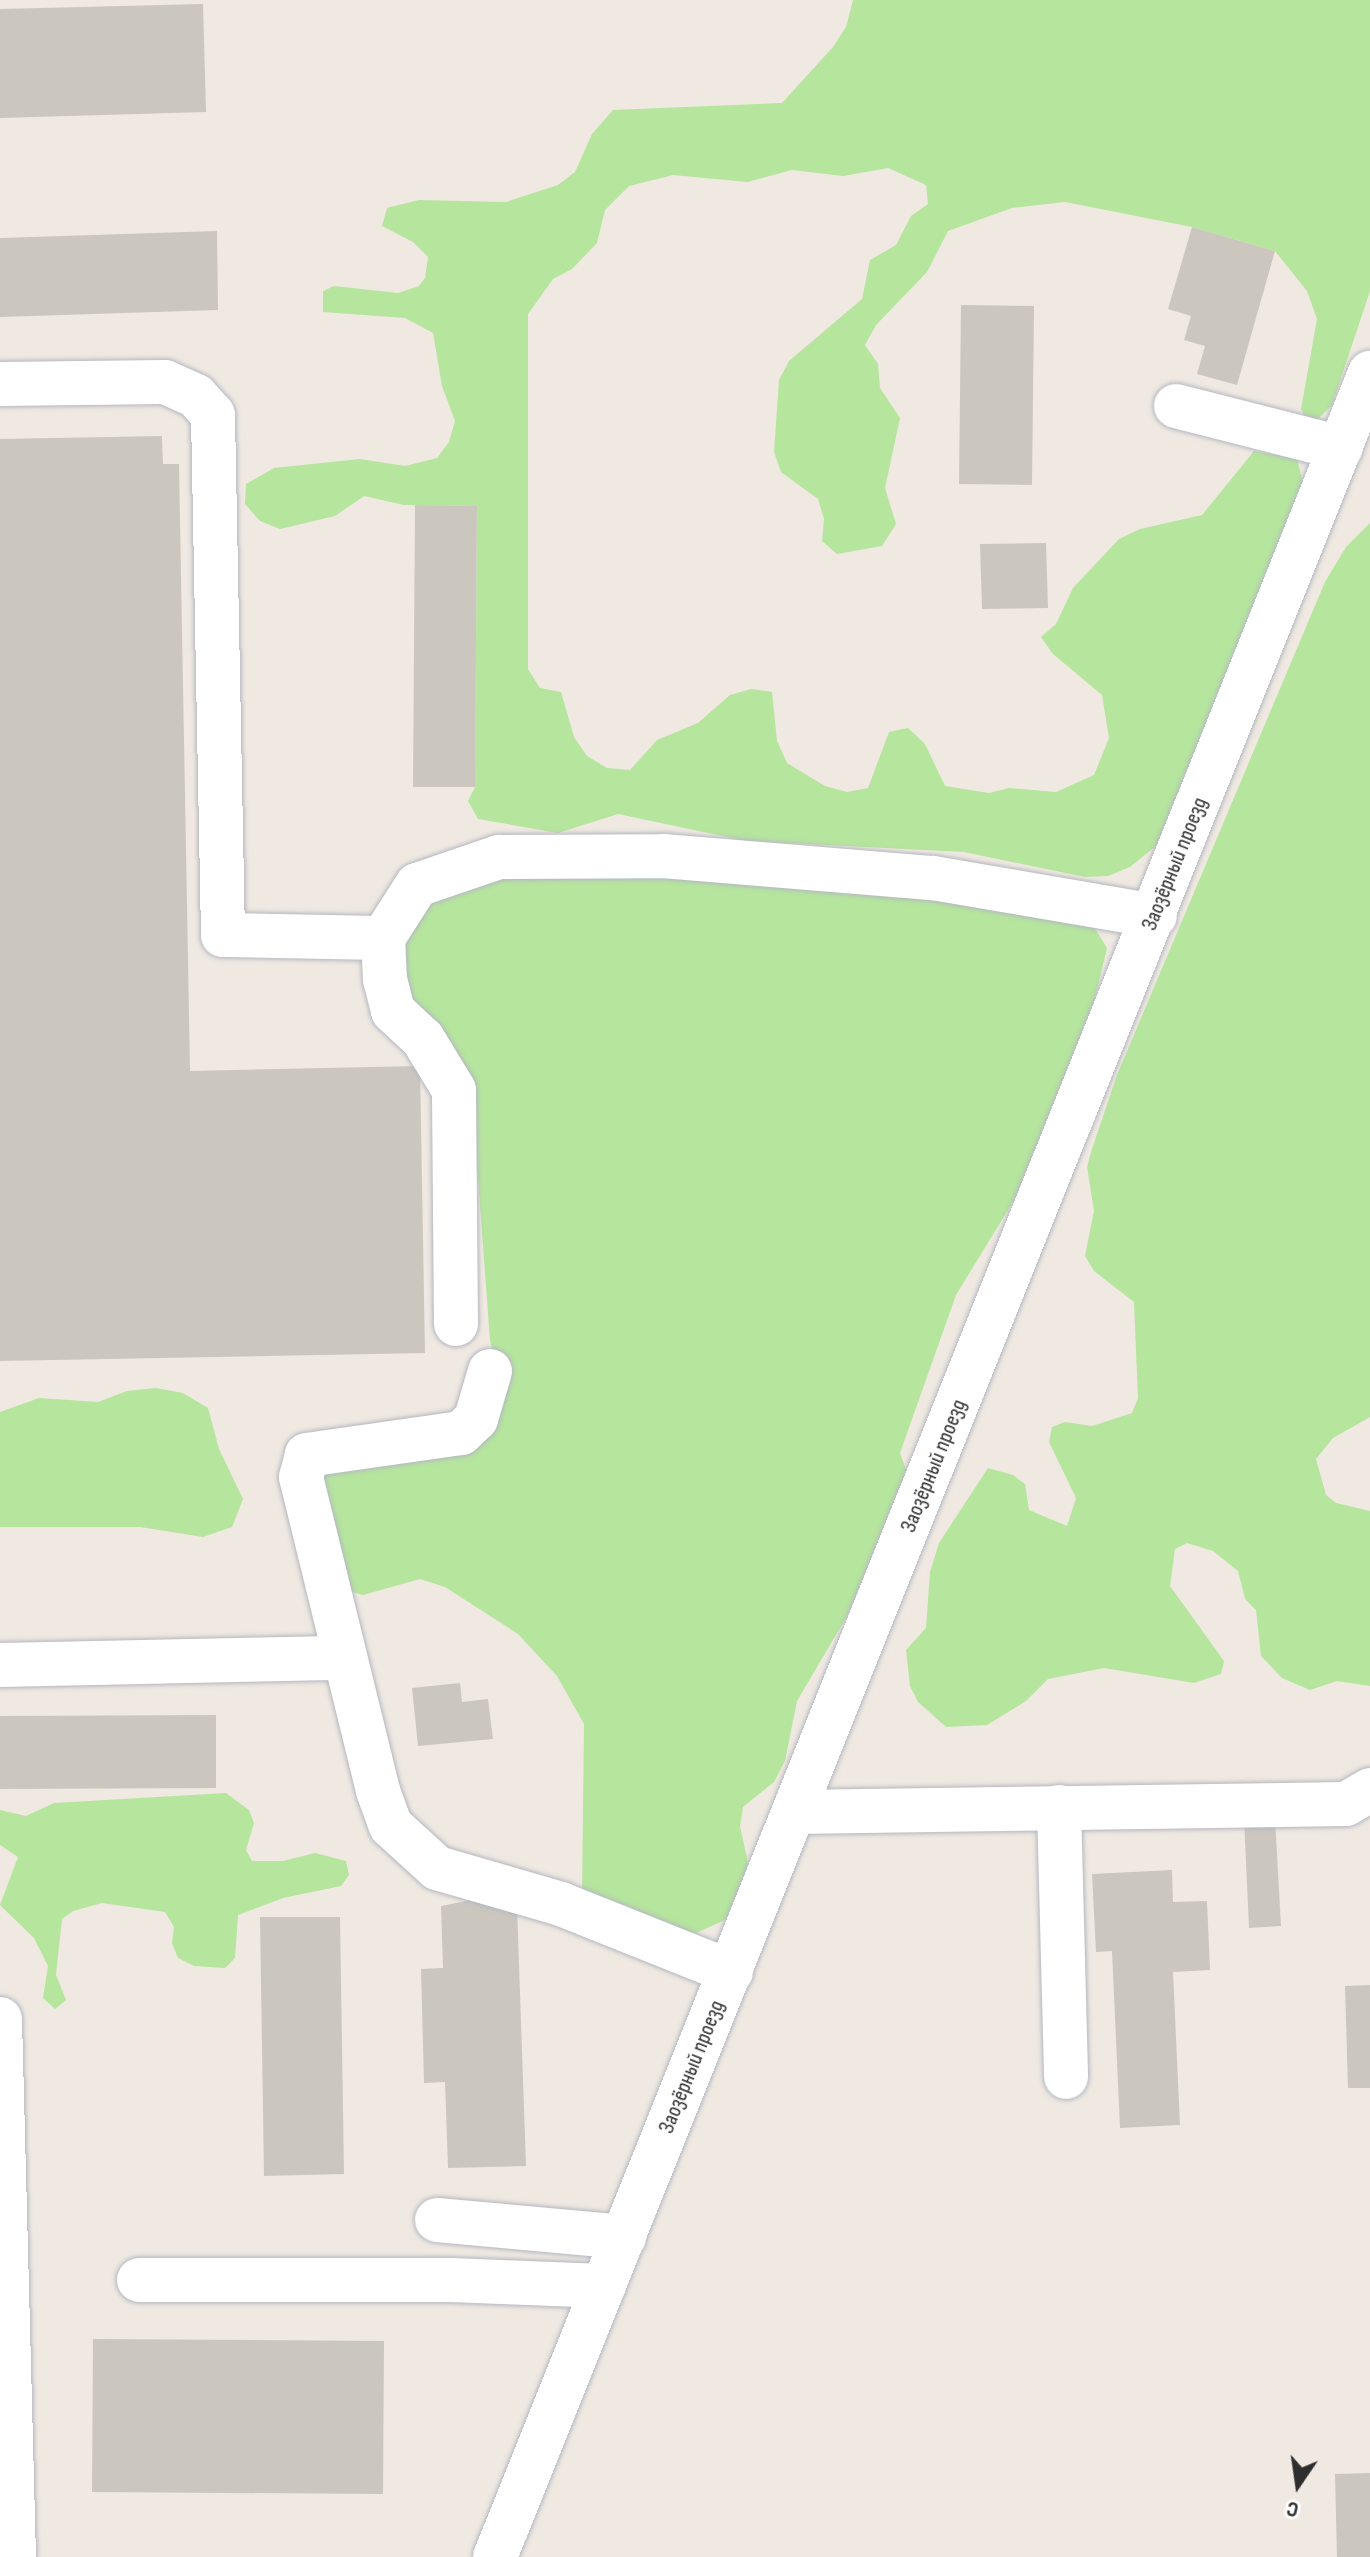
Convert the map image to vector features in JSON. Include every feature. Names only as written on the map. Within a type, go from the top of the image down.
[{"type":"street","name":"Заозёрный проезд","points":[[495,2557],[1370,373]]},
{"type":"street","points":[[0,384],[165,382],[196,396],[213,415],[223,935],[383,938]]},
{"type":"street","points":[[1176,406],[1341,448]]},
{"type":"street","points":[[456,1324],[454,1090],[423,1039],[393,1011],[383,938],[417,885],[499,857],[663,856],[933,878],[1155,916]]},
{"type":"street","points":[[490,1371],[476,1419],[461,1433],[307,1455],[301,1477],[378,1791],[391,1826],[437,1868],[561,1904],[731,1972]]},
{"type":"street","points":[[0,1665],[345,1658]]},
{"type":"street","points":[[794,1812],[1346,1804],[1370,1790]]},
{"type":"street","points":[[1059,1807],[1066,2077]]},
{"type":"street","points":[[0,2019],[14,2557]]},
{"type":"street","points":[[437,2220],[624,2237]]},
{"type":"street","points":[[139,2280],[450,2280],[604,2286]]},
{"type":"green space","points":[[853,0],[1370,0],[1370,291],[1332,405],[1317,420],[1306,419],[1301,409],[1317,319],[1307,291],[1275,251],[1192,227],[1065,202],[1012,208],[948,231],[927,272],[876,325],[865,345],[878,364],[880,388],[900,418],[885,488],[896,524],[882,546],[837,554],[822,541],[824,519],[818,499],[781,472],[774,452],[779,380],[789,361],[862,299],[870,260],[896,245],[911,216],[928,204],[926,185],[888,168],[843,176],[792,170],[747,182],[673,175],[629,186],[605,210],[597,243],[572,269],[553,279],[528,314],[528,669],[540,688],[561,692],[574,737],[587,756],[607,768],[630,770],[657,740],[698,723],[730,695],[751,689],[772,692],[777,741],[787,763],[825,786],[847,792],[868,788],[889,732],[908,728],[925,744],[945,786],[989,793],[1009,788],[1056,792],[1094,775],[1109,738],[1102,695],[1053,654],[1041,637],[1056,624],[1073,588],[1119,539],[1140,529],[1202,515],[1254,451],[1297,459],[1303,482],[1167,837],[1130,867],[1108,876],[1085,877],[964,852],[746,841],[618,814],[558,833],[478,819],[468,801],[475,787],[477,506],[404,505],[364,496],[335,516],[280,529],[260,521],[245,504],[246,484],[274,468],[360,459],[405,466],[437,458],[449,442],[455,421],[442,386],[433,333],[405,318],[323,312],[323,291],[334,286],[398,293],[419,286],[425,278],[428,257],[413,242],[382,226],[387,208],[419,200],[506,202],[558,185],[575,172],[592,134],[613,110],[782,103],[833,47],[846,27]]},
{"type":"green space","points":[[1370,523],[1370,1417],[1333,1438],[1316,1459],[1326,1495],[1336,1503],[1370,1511],[1370,1686],[1337,1681],[1310,1690],[1282,1678],[1261,1656],[1256,1610],[1245,1599],[1238,1571],[1213,1551],[1187,1543],[1175,1549],[1170,1586],[1224,1661],[1221,1674],[1194,1683],[1104,1668],[1048,1679],[1026,1701],[987,1725],[946,1727],[918,1702],[910,1686],[906,1650],[926,1628],[930,1572],[939,1543],[988,1468],[1013,1475],[1025,1484],[1029,1510],[1067,1526],[1076,1498],[1049,1442],[1052,1427],[1065,1422],[1092,1426],[1132,1413],[1138,1398],[1134,1302],[1094,1271],[1085,1256],[1094,1211],[1087,1167],[1117,1075],[1325,582],[1346,547]]},
{"type":"green space","points":[[503,871],[926,890],[1091,922],[1107,948],[1094,1002],[1019,1192],[956,1295],[900,1453],[908,1475],[847,1616],[797,1701],[785,1761],[774,1782],[743,1807],[740,1826],[748,1863],[739,1903],[725,1920],[687,1937],[582,1897],[584,1724],[557,1676],[518,1634],[445,1587],[420,1579],[363,1595],[345,1590],[320,1475],[381,1457],[501,1388],[490,1340],[474,1125],[408,1001],[403,941],[418,910]]},
{"type":"green space","points":[[156,1388],[183,1393],[208,1408],[219,1449],[243,1499],[232,1527],[203,1537],[140,1527],[0,1527],[0,1412],[39,1398],[98,1402],[127,1391]]},
{"type":"green space","points":[[226,1793],[249,1810],[254,1823],[246,1850],[252,1861],[283,1861],[315,1853],[346,1861],[349,1875],[341,1886],[283,1898],[238,1915],[235,1958],[225,1968],[194,1966],[178,1958],[172,1943],[174,1927],[165,1912],[102,1903],[73,1911],[62,1919],[56,1975],[66,2000],[55,2009],[43,1998],[48,1966],[34,1938],[0,1905],[18,1857],[0,1845],[0,1810],[26,1816],[54,1803]]},
{"type":"building","points":[[203,4],[206,112],[0,118],[0,9]]},
{"type":"building","points":[[1192,227],[1275,251],[1237,385],[1197,374],[1205,346],[1184,340],[1191,316],[1168,309]]},
{"type":"building","points":[[217,231],[218,310],[0,317],[0,238]]},
{"type":"building","points":[[961,305],[1034,306],[1032,485],[959,484]]},
{"type":"building","points":[[162,436],[163,464],[179,464],[190,1071],[420,1066],[425,1353],[0,1361],[0,439]]},
{"type":"building","points":[[415,505],[477,506],[475,787],[413,787]]},
{"type":"building","points":[[1046,543],[1048,608],[982,609],[980,544]]},
{"type":"building","points":[[460,1683],[462,1702],[488,1699],[493,1739],[418,1746],[412,1688]]},
{"type":"building","points":[[216,1715],[216,1788],[0,1789],[0,1716]]},
{"type":"building","points":[[1275,1818],[1281,1926],[1249,1928],[1244,1819]]},
{"type":"building","points":[[1172,1870],[1173,1902],[1207,1901],[1210,1970],[1173,1972],[1180,2125],[1120,2128],[1112,1951],[1096,1952],[1092,1874]]},
{"type":"building","points":[[487,1897],[517,1906],[526,2166],[448,2168],[445,2082],[424,2083],[421,1969],[443,1968],[441,1906]]},
{"type":"building","points":[[260,1917],[340,1917],[344,2174],[264,2176]]},
{"type":"building","points":[[1370,1985],[1370,2088],[1348,2088],[1345,1986]]},
{"type":"building","points":[[93,2339],[384,2341],[383,2494],[92,2492]]},
{"type":"building","points":[[1370,2473],[1370,2557],[1337,2557],[1335,2474]]}]
